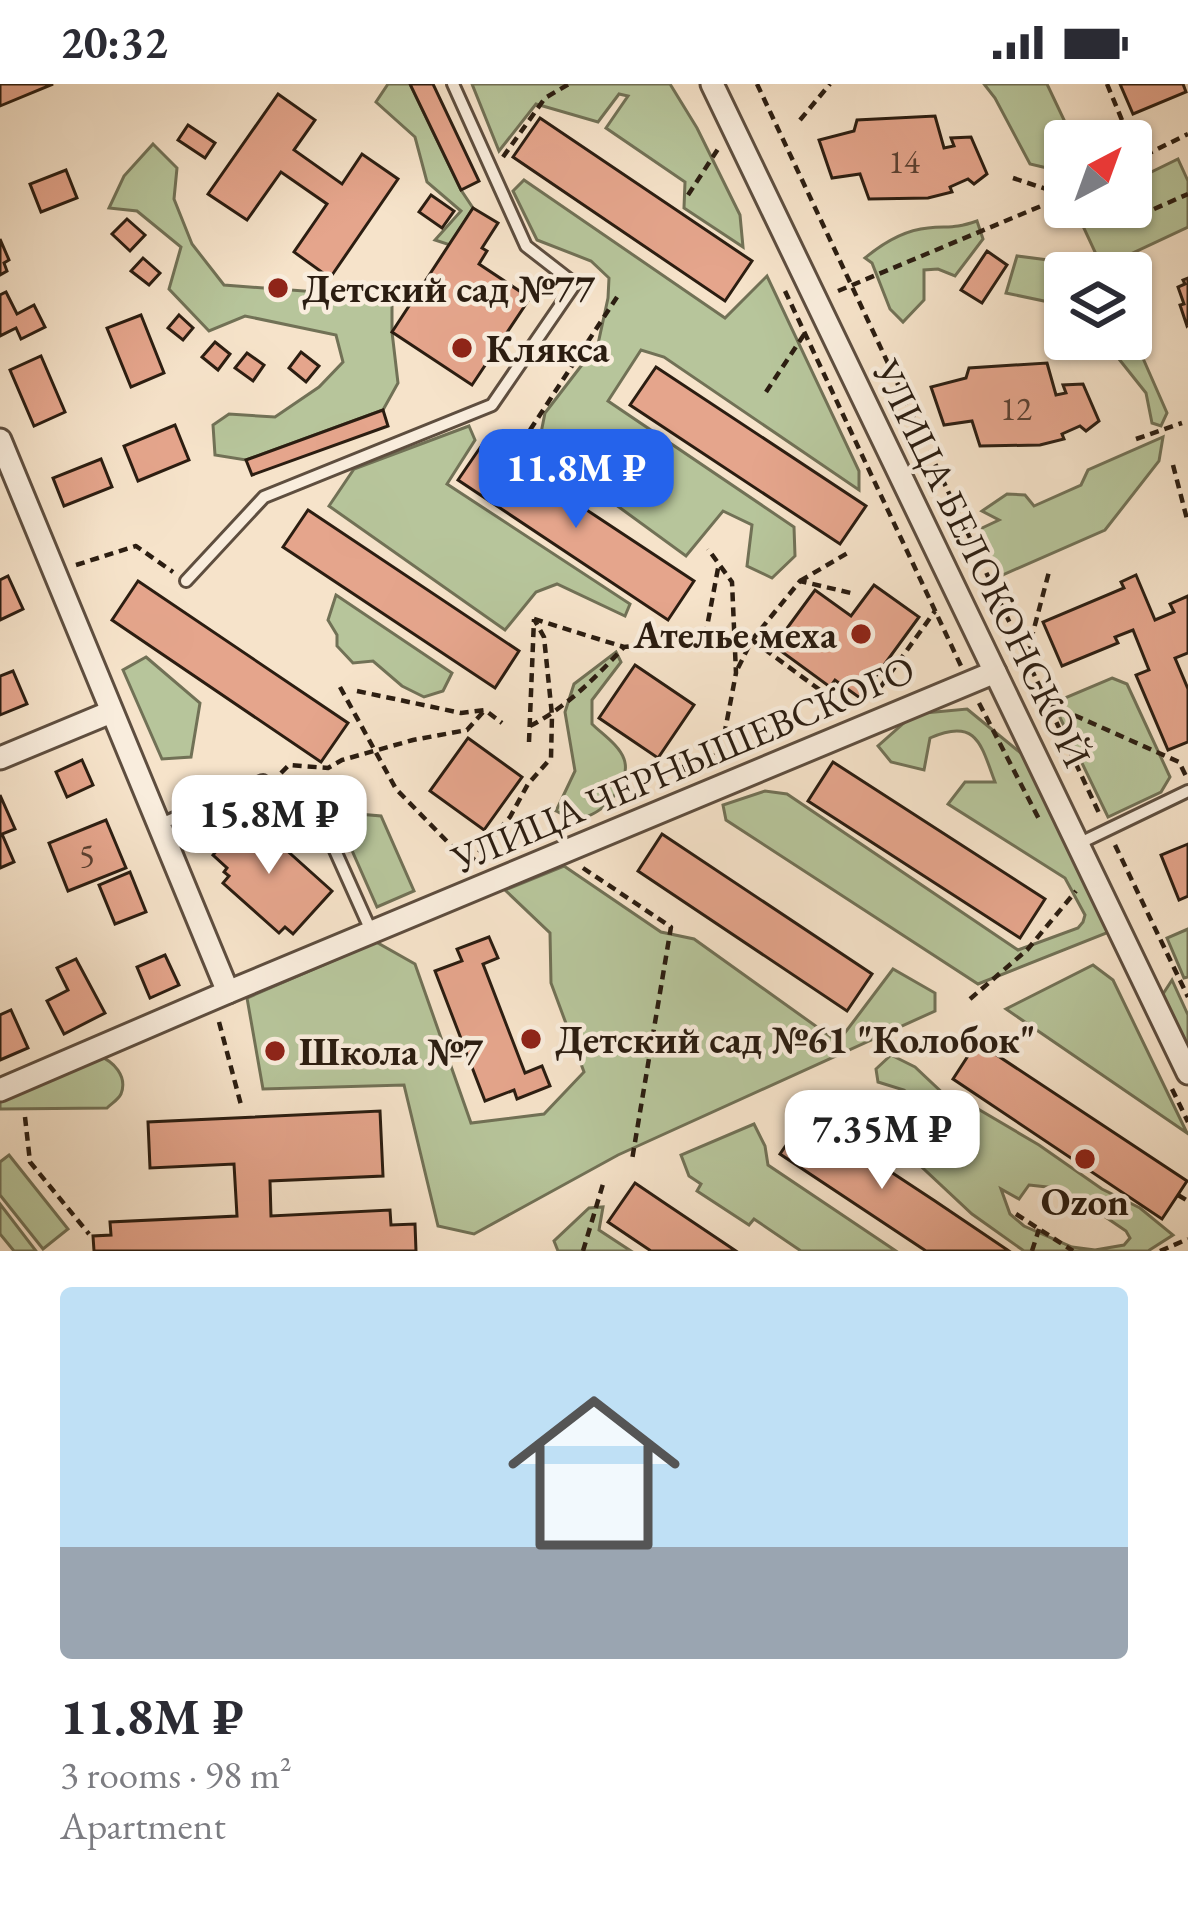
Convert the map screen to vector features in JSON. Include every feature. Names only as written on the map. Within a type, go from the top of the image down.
[{"type":"street","name":"УЛИЦА БЕЛОКОНСКОЙ","points":[[712,84],[1188,1073]]},
{"type":"street","points":[[0,440],[5,468],[54,573],[228,992]]},
{"type":"street","name":"УЛИЦА ЧЕРНЫШЕВСКОГО","points":[[0,1090],[995,672]]},
{"type":"street","points":[[0,758],[111,712]]},
{"type":"lane","points":[[186,581],[264,497],[492,405],[575,284],[526,246],[453,84]]},
{"type":"lane","points":[[158,826],[256,781],[270,784],[329,837],[372,933]]},
{"type":"lane","points":[[1078,844],[1188,791]]},
{"type":"path","points":[[493,171],[545,98],[569,84]]},
{"type":"path","points":[[758,84],[1188,997]]},
{"type":"path","points":[[800,120],[830,84]]},
{"type":"path","points":[[1107,84],[1122,120]]},
{"type":"path","points":[[1152,152],[1188,134]]},
{"type":"path","points":[[688,195],[718,149]]},
{"type":"path","points":[[1013,178],[1044,189]]},
{"type":"path","points":[[1154,209],[1188,194]]},
{"type":"path","points":[[794,311],[1044,205]]},
{"type":"path","points":[[784,290],[969,683]]},
{"type":"path","points":[[530,430],[620,294]]},
{"type":"path","points":[[766,392],[805,333]]},
{"type":"path","points":[[1136,439],[1182,423]]},
{"type":"path","points":[[1174,465],[1188,523]]},
{"type":"path","points":[[54,573],[136,546],[186,581]]},
{"type":"path","points":[[674,752],[691,787],[724,736],[736,674],[732,582],[708,548]]},
{"type":"path","points":[[736,674],[752,640],[800,581],[851,551]]},
{"type":"path","points":[[699,650],[719,563]]},
{"type":"path","points":[[1026,659],[1050,568]]},
{"type":"path","points":[[800,581],[855,594]]},
{"type":"path","points":[[871,700],[935,610]]},
{"type":"path","points":[[534,619],[624,647],[683,640]]},
{"type":"path","points":[[470,864],[551,758],[544,637],[534,619]]},
{"type":"path","points":[[529,742],[534,619]]},
{"type":"path","points":[[752,640],[824,693]]},
{"type":"path","points":[[530,726],[551,715],[624,647]]},
{"type":"path","points":[[340,687],[396,789],[489,884]]},
{"type":"path","points":[[357,691],[461,712],[485,710],[502,723]]},
{"type":"path","points":[[1047,703],[1179,762],[1188,782]]},
{"type":"path","points":[[270,784],[290,765],[328,768],[412,740],[467,730],[485,710]]},
{"type":"path","points":[[561,854],[671,927],[632,1160]]},
{"type":"path","points":[[970,999],[1027,950],[1076,890]]},
{"type":"path","points":[[217,1016],[242,1105]]},
{"type":"path","points":[[25,1118],[31,1162],[89,1234]]},
{"type":"path","points":[[584,1251],[602,1184]]},
{"type":"path","points":[[1178,1195],[1188,1201]]},
{"type":"path","points":[[1016,1214],[1073,1251]]},
{"type":"path","points":[[1032,1251],[1039,1229]]},
{"type":"path","points":[[1160,1251],[1188,1239]]},
{"type":"green space","points":[[388,84],[410,84],[473,208],[450,245],[435,240],[461,211],[427,182],[415,137],[376,102]]},
{"type":"green space","points":[[472,84],[670,84],[740,215],[743,247],[684,208],[685,182],[606,128],[628,96],[619,94],[598,122],[536,104],[499,151]]},
{"type":"green space","points":[[984,84],[1047,84],[1064,120],[1044,120],[1044,167],[1030,164]]},
{"type":"green space","points":[[153,144],[177,168],[174,199],[192,244],[224,285],[344,294],[392,292],[398,383],[383,410],[246,460],[215,455],[213,425],[229,414],[275,417],[319,387],[343,362],[336,335],[245,316],[209,331],[169,289],[181,247],[137,211],[109,208],[124,176]]},
{"type":"green space","points":[[1178,159],[1188,181],[1188,227],[1135,252],[1095,252],[1084,228],[1152,228],[1152,172]]},
{"type":"green space","points":[[524,180],[725,318],[767,276],[859,471],[859,490],[664,357],[641,350],[608,401],[794,527],[795,556],[772,578],[747,566],[752,525],[723,511],[686,556],[538,448],[545,413],[598,344],[609,278],[591,261],[537,240],[513,191]]},
{"type":"green space","points":[[977,221],[983,239],[955,276],[938,269],[924,270],[924,300],[903,322],[890,309],[872,263],[865,258],[911,231]]},
{"type":"green space","points":[[1017,256],[1044,259],[1044,301],[1006,293]]},
{"type":"green space","points":[[1120,360],[1144,360],[1167,413],[1161,426],[1152,423],[1146,393]]},
{"type":"green space","points":[[469,426],[475,440],[447,484],[630,604],[625,616],[557,584],[536,592],[505,630],[329,506],[354,469]]},
{"type":"green space","points":[[1163,437],[1159,461],[1105,530],[998,577],[978,530],[999,520],[982,511],[1007,494],[1025,495],[1034,506],[1081,485],[1088,470]]},
{"type":"green space","points":[[336,595],[452,673],[443,691],[424,697],[402,686],[373,661],[353,663],[337,646],[328,620]]},
{"type":"green space","points":[[616,652],[621,662],[592,700],[592,724],[622,754],[624,777],[600,809],[584,817],[570,817],[556,811],[575,771],[565,712],[574,684]]},
{"type":"green space","points":[[146,657],[200,703],[191,757],[162,759],[123,670]]},
{"type":"green space","points":[[1112,678],[1127,684],[1170,777],[1161,792],[1108,817],[1053,703]]},
{"type":"green space","points":[[967,709],[1022,754],[1109,932],[978,984],[726,820],[723,805],[765,791],[787,794],[1018,950],[1078,928],[1085,915],[1065,878],[948,804],[965,782],[995,782],[975,738],[958,731],[930,738],[924,770],[891,762],[878,746],[914,714]]},
{"type":"green space","points":[[335,812],[381,816],[414,891],[377,907]]},
{"type":"green space","points":[[564,866],[661,932],[694,939],[838,1042],[893,969],[935,993],[935,1011],[618,1155],[474,1234],[438,1226],[404,1085],[263,1089],[247,998],[376,942],[415,964],[471,1123],[544,1114],[584,1072],[551,983],[550,933],[505,890]]},
{"type":"green space","points":[[1188,929],[1188,977],[1184,978],[1167,938]]},
{"type":"green space","points":[[1093,965],[1113,980],[1187,1133],[1006,1009]]},
{"type":"green space","points":[[1172,980],[1188,1015],[1188,1051],[1161,997]]},
{"type":"green space","points":[[891,1055],[915,1067],[948,1098],[956,1096],[1039,1145],[1102,1189],[1140,1208],[1173,1235],[1148,1251],[1024,1251],[972,1214],[912,1158],[905,1154],[896,1158],[869,1144],[820,1108],[827,1097],[850,1100],[883,1118],[897,1136],[920,1128],[958,1152],[970,1131],[945,1121],[904,1090],[878,1082],[876,1069]],"holes":[[[1029,1185],[1056,1188],[1077,1209],[1101,1214],[1130,1238],[1124,1245],[1095,1250],[1072,1247],[1024,1226],[1010,1214],[1001,1189],[1019,1199]]]},
{"type":"green space","points":[[99,1056],[114,1065],[122,1081],[121,1094],[107,1108],[0,1109],[0,1097]]},
{"type":"green space","points":[[754,1124],[768,1165],[896,1251],[801,1251],[754,1219],[749,1225],[697,1191],[701,1184],[689,1176],[681,1155]]},
{"type":"green space","points":[[9,1155],[68,1229],[43,1249],[0,1195],[0,1162]]},
{"type":"green space","points":[[0,1204],[36,1251],[14,1251],[0,1234]]},
{"type":"green space","points":[[603,1207],[599,1230],[631,1251],[558,1251],[554,1241],[589,1208]]},
{"type":"building","points":[[0,84],[53,84],[0,106]]},
{"type":"building","points":[[410,84],[433,84],[479,181],[461,190]]},
{"type":"building","points":[[1120,84],[1183,84],[1186,92],[1133,114]]},
{"type":"building","points":[[278,94],[315,120],[294,150],[342,184],[362,154],[398,179],[330,278],[294,252],[327,204],[281,172],[247,220],[208,194]]},
{"type":"building","points":[[935,116],[944,148],[954,146],[951,138],[971,137],[987,174],[974,184],[968,179],[950,187],[952,192],[928,198],[869,199],[860,174],[832,178],[819,140],[854,131],[857,120]]},
{"type":"building","points":[[540,118],[752,261],[725,301],[513,157]]},
{"type":"building","points":[[188,125],[215,143],[205,158],[178,140]]},
{"type":"building","points":[[66,170],[77,198],[41,212],[30,184]]},
{"type":"building","points":[[431,195],[454,211],[442,228],[419,212]]},
{"type":"building","points":[[473,208],[498,223],[482,248],[487,251],[479,264],[530,298],[472,385],[392,332]]},
{"type":"building","points":[[127,219],[145,235],[130,251],[112,234]]},
{"type":"building","points":[[0,239],[9,260],[4,263],[7,271],[0,275]]},
{"type":"building","points":[[987,251],[1007,265],[982,303],[961,290]]},
{"type":"building","points":[[143,258],[160,273],[149,285],[131,271]]},
{"type":"building","points":[[1188,278],[1188,325],[1187,326],[1178,287]]},
{"type":"building","points":[[6,292],[17,314],[34,305],[45,327],[21,339],[16,328],[0,336],[0,295]]},
{"type":"building","points":[[141,315],[164,373],[131,387],[107,328]]},
{"type":"building","points":[[179,315],[193,328],[183,340],[168,328]]},
{"type":"building","points":[[215,342],[230,354],[218,370],[202,357]]},
{"type":"building","points":[[301,352],[319,366],[306,382],[289,368]]},
{"type":"building","points":[[247,353],[264,365],[253,381],[235,368]]},
{"type":"building","points":[[41,356],[65,412],[34,426],[10,370]]},
{"type":"building","points":[[1047,363],[1056,395],[1066,393],[1063,385],[1083,384],[1099,421],[1086,431],[1080,426],[1062,434],[1064,439],[1040,445],[980,446],[972,421],[944,425],[931,387],[966,378],[969,368]]},
{"type":"building","points":[[656,367],[866,506],[840,544],[630,405]]},
{"type":"building","points":[[383,410],[388,426],[252,475],[246,460]]},
{"type":"building","points":[[175,425],[189,460],[138,481],[124,446]]},
{"type":"building","points":[[484,442],[694,581],[668,620],[458,480]]},
{"type":"building","points":[[101,459],[112,487],[64,506],[53,478]]},
{"type":"building","points":[[308,510],[519,651],[495,688],[283,547]]},
{"type":"building","points":[[1136,575],[1155,620],[1174,612],[1170,604],[1188,596],[1188,653],[1175,658],[1188,689],[1188,742],[1168,750],[1136,675],[1149,670],[1133,630],[1115,637],[1118,643],[1062,666],[1043,622],[1124,588],[1121,582]]},
{"type":"building","points":[[8,576],[23,609],[0,620],[0,580]]},
{"type":"building","points":[[138,581],[348,723],[321,762],[112,620]]},
{"type":"building","points":[[874,585],[919,617],[860,698],[835,680],[830,687],[774,646],[815,590],[851,616]]},
{"type":"building","points":[[635,665],[694,705],[658,758],[599,718]]},
{"type":"building","points":[[13,671],[27,704],[0,715],[0,676]]},
{"type":"building","points":[[468,738],[522,777],[484,830],[430,791]]},
{"type":"building","points":[[82,760],[93,785],[67,797],[56,772]]},
{"type":"building","points":[[833,762],[1045,899],[1020,938],[808,801]]},
{"type":"building","points":[[0,795],[15,829],[2,834],[14,862],[0,868]]},
{"type":"building","points":[[244,812],[332,891],[293,934],[285,927],[279,933],[223,883],[229,876],[224,872],[227,868],[213,855]]},
{"type":"building","points":[[106,820],[126,868],[68,891],[49,843]]},
{"type":"building","points":[[662,834],[872,974],[847,1011],[638,871]]},
{"type":"building","points":[[1188,844],[1188,896],[1179,900],[1161,855]]},
{"type":"building","points":[[130,872],[146,912],[115,924],[99,885]]},
{"type":"building","points":[[489,937],[498,958],[483,964],[525,1073],[542,1066],[550,1086],[517,1099],[514,1090],[485,1101],[435,971],[462,961],[457,949]]},
{"type":"building","points":[[165,955],[179,985],[150,998],[137,967]]},
{"type":"building","points":[[76,959],[105,1013],[64,1034],[47,1001],[68,990],[57,968]]},
{"type":"building","points":[[11,1010],[28,1048],[0,1060],[0,1015]]},
{"type":"building","points":[[977,1042],[1187,1181],[1162,1219],[953,1079]]},
{"type":"building","points":[[380,1111],[383,1176],[270,1181],[271,1216],[390,1210],[391,1225],[415,1224],[416,1251],[94,1251],[93,1236],[111,1235],[110,1222],[237,1216],[234,1164],[150,1168],[148,1122]]},
{"type":"building","points":[[806,1116],[1009,1251],[926,1251],[780,1154]]},
{"type":"building","points":[[635,1183],[736,1251],[651,1251],[608,1222]]},
{"type":"place","name":"Детский сад №77","points":[[278,288]]},
{"type":"place","name":"Клякса","points":[[462,348]]},
{"type":"place","name":"Ателье меха","points":[[861,634]]},
{"type":"place","name":"Детский сад №61 \"Колобок\"","points":[[531,1039]]},
{"type":"place","name":"Школа №7","points":[[275,1051]]},
{"type":"place","name":"Ozon","points":[[1085,1159]]}]
